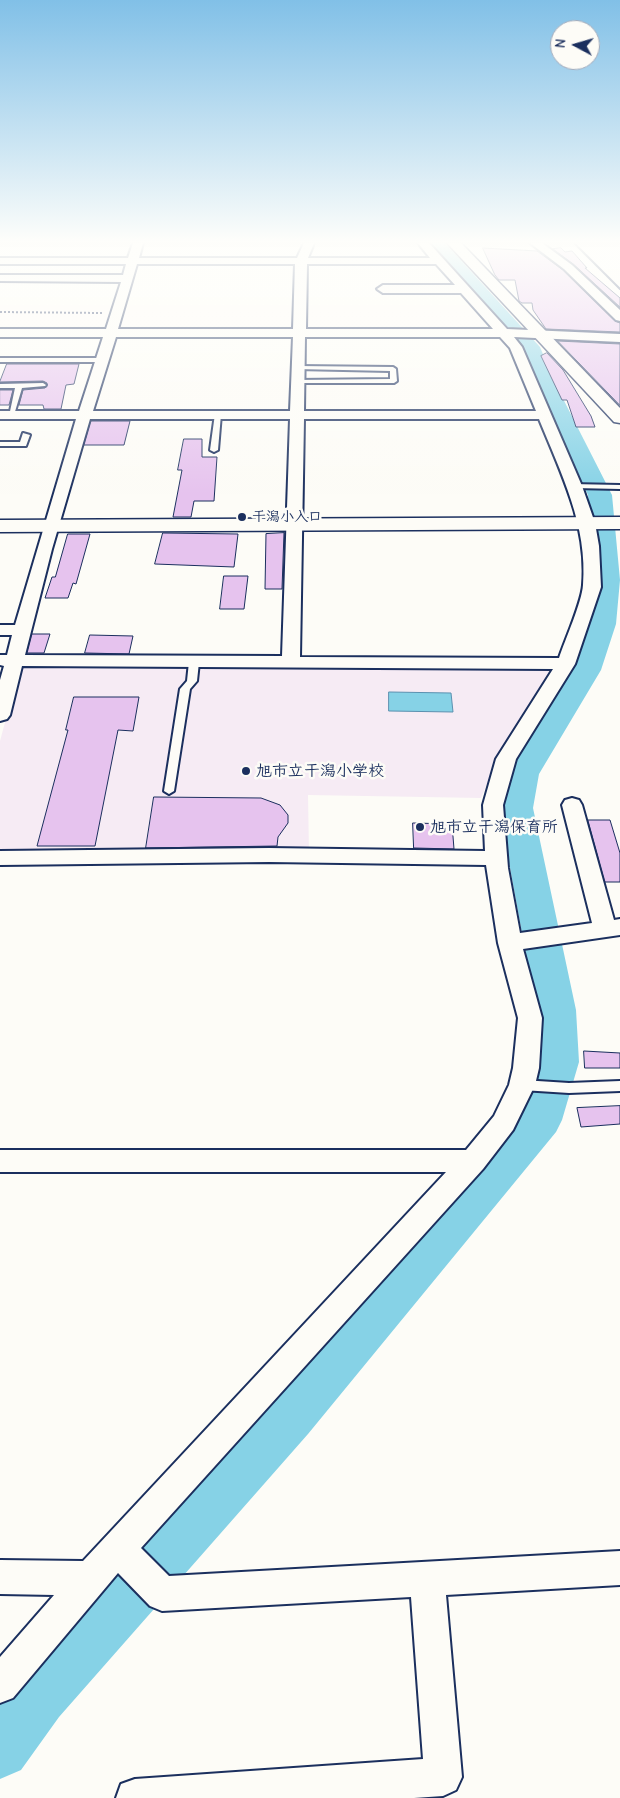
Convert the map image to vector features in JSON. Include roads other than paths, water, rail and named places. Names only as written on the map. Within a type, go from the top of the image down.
[{"type":"main road","points":[[529,327],[620,418]]},
{"type":"main road","points":[[0,526],[620,523]]},
{"type":"street","points":[[0,715],[8,660],[23,630],[50,525],[100,360],[114,327]]},
{"type":"street","points":[[291,663],[299,327]]},
{"type":"street","points":[[0,1686],[90,1578],[123,1555],[473,1161],[504,1123],[529,1086],[526,1068],[530,1018],[518,942],[495,858],[493,806],[506,759],[566,664],[592,587],[591,546],[587,523],[574,486],[516,347],[499,327]]},
{"type":"street","points":[[0,333],[534,333],[620,338]]},
{"type":"street","points":[[6,415],[544,415]]},
{"type":"street","points":[[0,630],[23,630]]},
{"type":"street","points":[[8,660],[566,664]]},
{"type":"street","points":[[518,942],[616,929],[572,805]]},
{"type":"street","points":[[0,858],[269,855],[495,858]]},
{"type":"street","points":[[0,1161],[473,1161]]},
{"type":"street","points":[[123,1555],[162,1594],[620,1568]]},
{"type":"street","points":[[0,1577],[90,1578]]},
{"type":"street","points":[[136,1798],[443,1777],[427,1579]]},
{"type":"lane","points":[[0,360],[100,360]]},
{"type":"lane","points":[[393,369],[394,382],[298,374],[393,369]]},
{"type":"lane","points":[[2,386],[43,386]]},
{"type":"lane","points":[[6,415],[19,386]]},
{"type":"lane","points":[[214,450],[218,414]]},
{"type":"lane","points":[[0,444],[23,444],[26,435]]},
{"type":"lane","points":[[574,486],[620,486]]},
{"type":"lane","points":[[169,791],[185,689],[192,681],[194,662]]},
{"type":"lane","points":[[529,1086],[569,1088],[620,1086]]},
{"type":"water","points":[[389,692],[451,693],[453,712],[389,711]]},
{"type":"waterway","points":[[0,1749],[38,1696],[290,1417],[541,1120],[559,1062],[556,1010],[516,808],[523,774],[586,670],[602,624],[607,588],[600,495],[544,383],[530,347],[512,327]]},
{"type":"place","name":"干潟小入口","points":[[242,517]]},
{"type":"place","name":"旭市立干潟小学校","points":[[246,771]]},
{"type":"place","name":"旭市立干潟保育所","points":[[420,827]]}]
